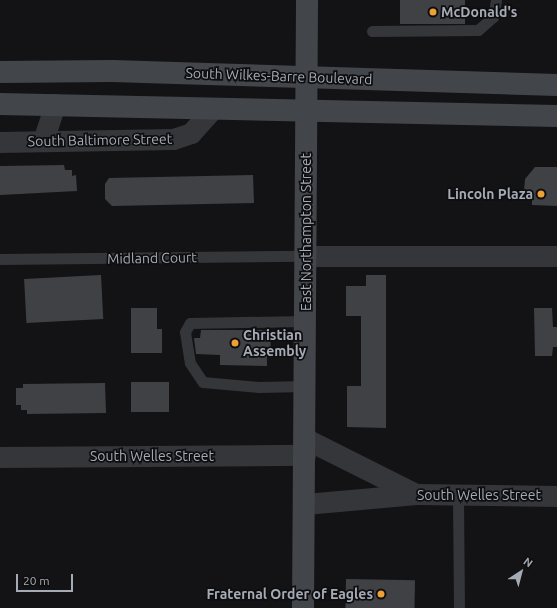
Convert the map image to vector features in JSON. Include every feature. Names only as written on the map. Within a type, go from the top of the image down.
[{"type":"main road","name":"East Northampton Street","points":[[303,608],[305,504],[307,0]]},
{"type":"main road","name":"South Wilkes-Barre Boulevard","points":[[0,72],[557,85]]},
{"type":"main road","points":[[0,104],[55,104],[212,110],[557,116]]},
{"type":"street","points":[[43,142],[55,104]]},
{"type":"street","name":"South Baltimore Street","points":[[0,142],[174,139],[191,133],[212,110]]},
{"type":"street","points":[[305,256],[557,256]]},
{"type":"street","points":[[305,447],[416,494]]},
{"type":"street","name":"South Welles Street","points":[[0,457],[305,447]]},
{"type":"street","name":"South Welles Street","points":[[305,504],[416,494],[458,496],[557,496]]},
{"type":"lane","points":[[372,31],[478,30],[493,17],[496,0]]},
{"type":"lane","name":"Midland Court","points":[[0,259],[305,256]]},
{"type":"lane","points":[[305,321],[190,323],[185,332],[190,363],[203,382],[258,387],[305,386]]},
{"type":"lane","points":[[458,496],[459,608]]},
{"type":"building","name":"McDonald's","points":[[400,0],[465,0],[465,24],[400,24]]},
{"type":"building","points":[[64,165],[65,170],[72,170],[72,176],[76,175],[77,191],[0,195],[0,166]]},
{"type":"building","name":"Lincoln Plaza","points":[[535,167],[557,167],[557,206],[532,205],[532,199],[524,191],[525,179]]},
{"type":"building","points":[[253,175],[254,203],[112,206],[105,199],[105,184],[109,178]]},
{"type":"building","points":[[101,275],[103,319],[26,323],[24,279]]},
{"type":"building","points":[[366,275],[386,275],[386,428],[347,427],[347,386],[361,386],[361,316],[346,316],[346,286],[366,286]]},
{"type":"building","points":[[131,308],[157,308],[157,329],[162,329],[162,353],[131,353]]},
{"type":"building","points":[[534,308],[552,308],[553,327],[557,327],[557,347],[553,347],[552,356],[535,356]]},
{"type":"building","name":"Christian Assembly","points":[[201,330],[270,330],[271,355],[267,355],[267,366],[220,365],[220,355],[196,354],[194,338],[200,338]]},
{"type":"building","points":[[131,382],[169,382],[169,412],[131,412]]},
{"type":"building","points":[[105,383],[106,413],[27,414],[27,410],[21,410],[21,405],[16,405],[16,388],[23,388],[23,384]]},
{"type":"building","name":"Fraternal Order of Eagles","points":[[346,579],[415,580],[415,608],[345,608]]},
{"type":"place","name":"McDonald's","points":[[433,12]]},
{"type":"place","name":"Lincoln Plaza","points":[[541,194]]},
{"type":"place","name":"Christian Assembly","points":[[235,343]]},
{"type":"place","name":"Fraternal Order of Eagles","points":[[381,594]]}]
